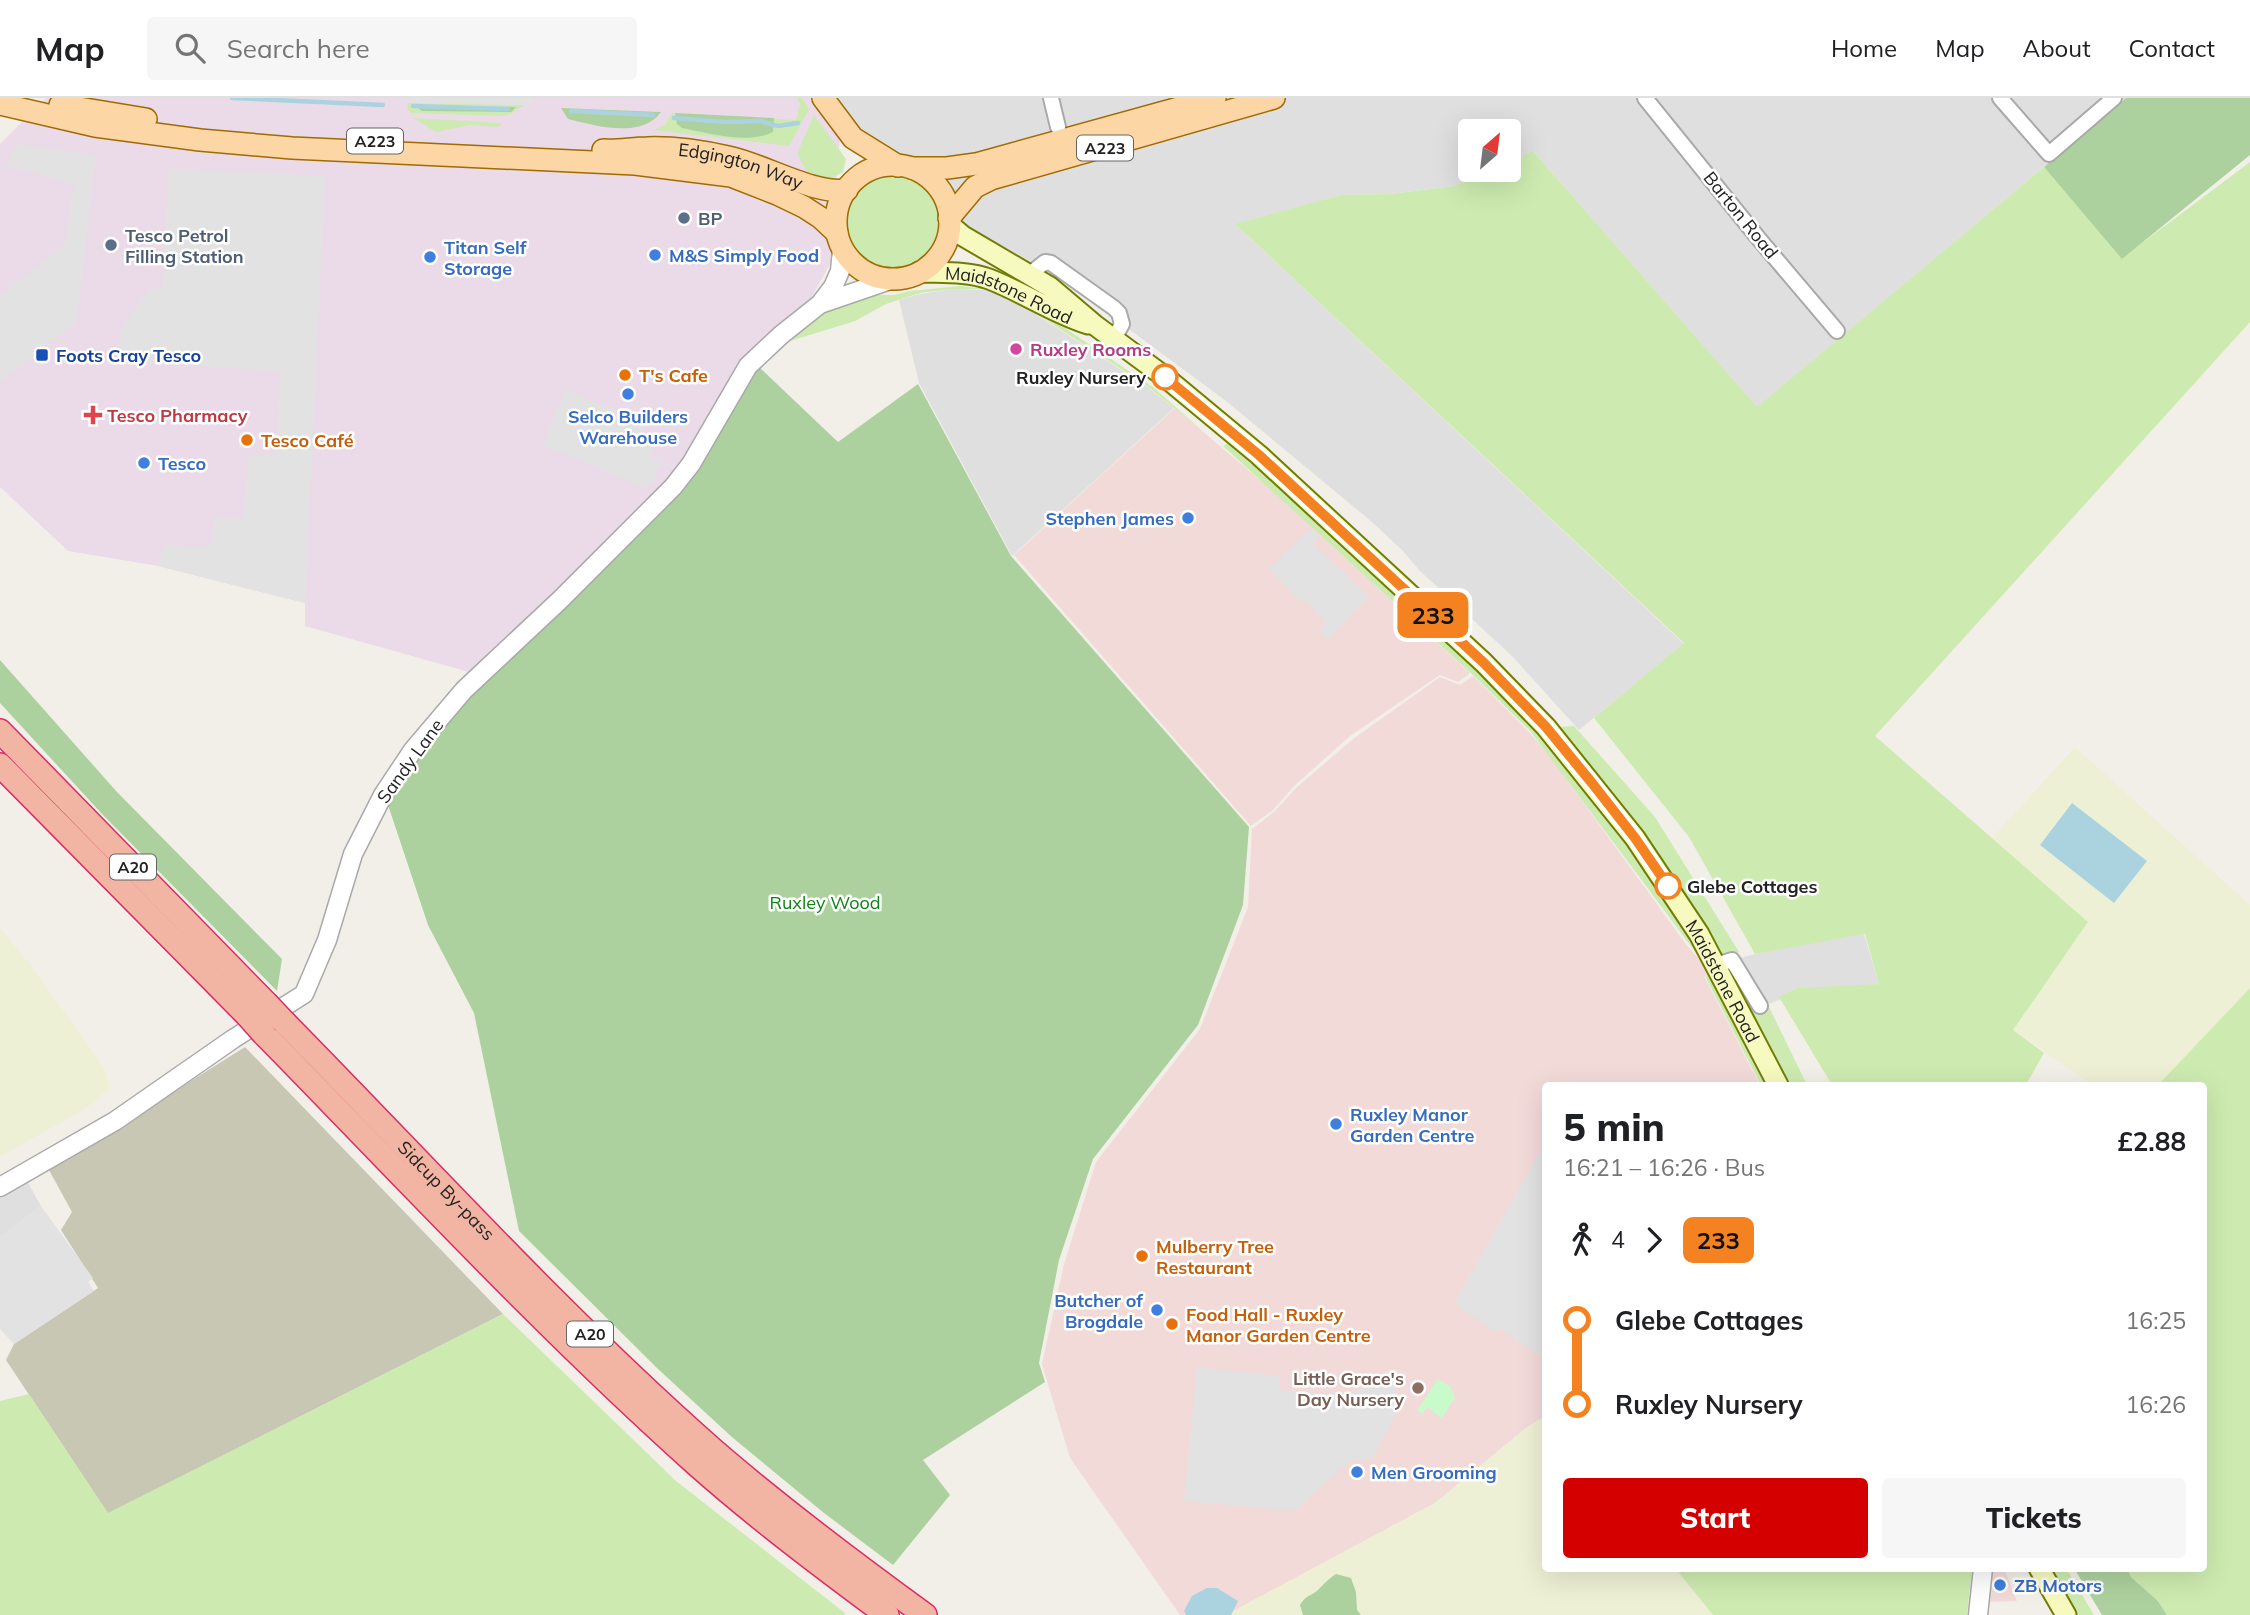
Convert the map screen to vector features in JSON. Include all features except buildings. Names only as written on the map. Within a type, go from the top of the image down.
[{"type":"highway","name":"Sidcup By-pass","points":[[0,731],[257,1009],[264,1034],[565,1341],[677,1446],[810,1559],[887,1615]]},
{"type":"highway","name":"Sidcup By-pass","points":[[0,765],[257,1009],[284,1022],[581,1326],[712,1449],[825,1542],[925,1615]]},
{"type":"main road","name":"Edgington Way","points":[[20,98],[200,134],[229,136],[239,144],[567,149],[577,156],[634,157],[731,176],[777,194],[821,218],[840,242]]},
{"type":"main road","name":"Edgington Way","points":[[20,98],[20,102],[158,130],[159,135]]},
{"type":"main road","points":[[823,98],[853,138],[904,167],[926,176],[938,187],[946,201],[949,221],[947,241],[943,252],[929,267],[893,279],[870,274],[858,267],[840,242],[840,206],[855,163],[853,138]]},
{"type":"main road","name":"A223","points":[[904,167],[947,168],[976,164],[1174,104],[1215,98]]},
{"type":"main road","name":"A223","points":[[949,221],[975,187],[991,179],[1274,98]]},
{"type":"main road","name":"Edgington Way","points":[[0,104],[95,126],[159,135],[280,136],[428,155],[634,157],[691,150],[772,170],[818,189],[848,188]]},
{"type":"main road","points":[[848,188],[862,175],[876,168],[904,167]]},
{"type":"main road","name":"Maidstone Road","points":[[949,221],[963,236],[1050,287],[1259,455],[1484,663],[1546,727],[1635,838],[1699,934],[1776,1082]]},
{"type":"main road","name":"Maidstone Road","points":[[919,272],[964,274],[987,279],[1069,318],[1096,326]]},
{"type":"main road","points":[[2041,1572],[2066,1615]]},
{"type":"street","points":[[1051,98],[1058,127]]},
{"type":"street","name":"Barton Road","points":[[1646,98],[1837,331]]},
{"type":"street","points":[[2000,98],[2049,154],[2114,98]]},
{"type":"street","name":"Sandy Lane","points":[[0,1187],[115,1121],[233,1039],[304,994],[327,940],[353,854],[383,795],[413,750],[464,690],[652,509],[691,464],[748,366],[820,304],[839,275],[840,242]]},
{"type":"street","points":[[1030,274],[1045,262],[1051,263],[1114,308],[1119,313],[1122,324],[1114,339]]},
{"type":"street","name":"Sandy Lane","points":[[820,304],[893,279]]},
{"type":"street","points":[[1716,965],[1732,960],[1760,1006]]},
{"type":"street","points":[[1978,1615],[1983,1572]]},
{"type":"shaded area","points":[[46,98],[815,98],[840,136],[830,264],[810,300],[748,356],[690,463],[558,598],[469,672],[305,626],[305,603],[158,566],[68,551],[0,487],[0,144]]},
{"type":"shaded area","points":[[406,98],[532,98],[529,105],[406,103]]},
{"type":"shaded area","points":[[830,98],[2126,98],[1757,408],[1534,152],[1521,157],[1521,119],[1458,119],[1458,182],[1463,182],[1454,186],[1390,194],[1341,195],[1236,225],[1684,644],[1579,730],[1513,657],[1419,570],[1372,522],[1226,401],[1122,324],[1048,271],[966,226],[867,139]]},
{"type":"shaded area","points":[[16,144],[96,155],[76,323],[0,383],[0,296],[66,243],[72,192],[76,185],[7,168]]},
{"type":"shaded area","points":[[169,168],[325,176],[305,603],[158,566],[164,545],[212,546],[214,517],[244,518],[248,455],[278,456],[279,371],[119,361],[121,328],[150,289],[162,289]]},
{"type":"shaded area","points":[[953,289],[988,290],[1034,313],[1149,388],[1174,408],[1012,556],[919,383],[899,300]]},
{"type":"shaded area","points":[[565,390],[645,423],[639,440],[655,447],[651,458],[664,464],[656,471],[655,483],[647,489],[543,445]]},
{"type":"shaded area","points":[[1175,408],[1274,492],[1470,673],[1458,682],[1440,675],[1350,736],[1293,787],[1273,810],[1251,826],[1014,555]]},
{"type":"shaded area","points":[[1311,528],[1320,536],[1313,544],[1369,597],[1328,639],[1319,631],[1326,622],[1305,600],[1301,602],[1269,569]]},
{"type":"shaded area","name":"Ruxley Manor Garden Centre","points":[[1473,676],[1551,758],[1685,943],[1708,969],[1705,978],[1758,1082],[1542,1082],[1542,1418],[1435,1503],[1226,1615],[1180,1615],[1070,1458],[1042,1364],[1064,1264],[1096,1162],[1200,1029],[1248,907],[1252,829],[1353,739],[1440,677],[1460,685]]},
{"type":"shaded area","points":[[2075,747],[2250,905],[2250,988],[2161,1082],[2088,1082],[2013,1030],[2088,922],[1992,838]]},
{"type":"shaded area","points":[[0,928],[96,1056],[107,1074],[110,1088],[85,1109],[0,1157]]},
{"type":"shaded area","points":[[1864,934],[1879,984],[1801,991],[1761,1007],[1732,960],[1778,948]]},
{"type":"shaded area","points":[[245,1047],[503,1314],[108,1514],[6,1360],[14,1344],[98,1288],[61,1230],[72,1212],[49,1170]]},
{"type":"shaded area","points":[[1542,1148],[1542,1358],[1500,1328],[1496,1332],[1459,1307],[1456,1300]]},
{"type":"shaded area","points":[[27,1181],[41,1206],[0,1237],[0,1198]]},
{"type":"shaded area","points":[[41,1206],[93,1278],[88,1282],[94,1291],[14,1344],[0,1329],[0,1237]]},
{"type":"shaded area","points":[[1197,1367],[1280,1376],[1280,1390],[1347,1396],[1382,1378],[1393,1383],[1401,1405],[1371,1460],[1352,1460],[1296,1509],[1184,1501]]},
{"type":"shaded area","points":[[1542,1418],[1542,1572],[1678,1572],[1713,1615],[1226,1615],[1435,1503]]},
{"type":"shaded area","name":"ZB Motors","points":[[1990,1572],[2006,1572],[2017,1601],[1989,1602]]},
{"type":"green space","points":[[797,98],[802,98],[809,109],[789,146],[654,130],[665,125],[672,113],[796,120],[800,104]]},
{"type":"green space","points":[[2126,98],[2250,98],[2250,155],[2122,259],[2044,167]]},
{"type":"green space","points":[[408,103],[524,105],[503,116],[411,113],[407,108]]},
{"type":"green space","points":[[419,105],[516,107],[511,112],[422,111],[418,108]]},
{"type":"green space","points":[[561,108],[661,112],[642,125],[618,128],[568,119]]},
{"type":"green space","points":[[675,113],[774,118],[773,132],[752,138],[716,135],[682,128],[677,124]]},
{"type":"green space","points":[[814,115],[846,159],[843,172],[826,181],[810,176],[797,154]]},
{"type":"green space","points":[[413,118],[502,123],[498,127],[471,125],[436,132]]},
{"type":"green space","points":[[1533,151],[1757,407],[2044,167],[2122,258],[2250,162],[2250,322],[1875,736],[2088,922],[2013,1030],[2044,1053],[2028,1082],[1830,1082],[1779,997],[1797,988],[1879,984],[1865,934],[1755,954],[1689,837],[1594,718],[1684,643],[1235,224],[1341,195],[1390,194],[1454,186],[1463,182],[1521,182],[1521,156]]},
{"type":"green space","points":[[894,174],[912,178],[928,188],[938,204],[942,222],[938,240],[928,256],[912,266],[894,270],[876,266],[860,256],[850,240],[846,222],[850,204],[860,188],[876,178]]},
{"type":"green space","points":[[960,286],[989,289],[1026,305],[1065,328],[1154,388],[1206,434],[1150,388],[1034,312],[988,289],[920,293],[886,304],[855,321],[787,342],[817,316],[861,295],[893,295]]},
{"type":"green space","name":"Ruxley Wood","points":[[759,367],[838,442],[918,384],[1011,556],[1249,827],[1243,905],[1198,1025],[1093,1159],[1059,1260],[1039,1363],[1045,1382],[923,1460],[950,1495],[893,1565],[824,1513],[733,1438],[658,1369],[519,1231],[474,1013],[428,925],[385,796],[465,691],[653,511],[749,375]]},
{"type":"green space","points":[[1230,442],[1523,717],[1617,830],[1689,935],[1704,964],[1531,732],[1473,675],[1223,446]]},
{"type":"green space","points":[[0,660],[117,792],[282,959],[277,991],[102,814],[0,703]]},
{"type":"green space","points":[[1574,726],[1655,817],[1739,952],[1724,957],[1639,826],[1558,727]]},
{"type":"green space","points":[[1708,970],[1766,1082],[1759,1082],[1706,978]]},
{"type":"green space","points":[[2250,988],[2250,1615],[2167,1615],[2158,1601],[2129,1572],[2207,1572],[2207,1082],[2161,1082]]},
{"type":"green space","points":[[1768,1005],[1806,1082],[1787,1082],[1751,1009]]},
{"type":"green space","points":[[503,1314],[676,1481],[845,1613],[844,1615],[0,1615],[0,1401],[29,1394],[108,1513]]},
{"type":"green space","points":[[1438,1379],[1451,1387],[1455,1398],[1442,1418],[1427,1407],[1422,1414],[1417,1410]]},
{"type":"green space","points":[[1678,1572],[1972,1572],[1967,1615],[1713,1615]]},
{"type":"green space","points":[[2052,1572],[2068,1572],[2094,1615],[2077,1615]]},
{"type":"green space","points":[[2076,1572],[2129,1572],[2158,1601],[2167,1615],[2102,1615]]},
{"type":"green space","points":[[1336,1574],[1351,1578],[1356,1592],[1357,1610],[1361,1615],[1303,1615],[1300,1605],[1302,1601]]},
{"type":"water","points":[[2072,803],[2147,861],[2114,903],[2040,845]]},
{"type":"water","points":[[1207,1588],[1217,1588],[1238,1601],[1231,1615],[1186,1615],[1184,1611],[1192,1596]]},
{"type":"waterway","points":[[232,98],[383,105]]},
{"type":"waterway","points":[[413,106],[508,109]]},
{"type":"waterway","points":[[571,111],[653,115]]},
{"type":"waterway","points":[[674,118],[725,122],[760,121],[778,126],[798,123]]},
{"type":"bus line","name":"233","points":[[1165,377],[1259,455],[1484,663],[1546,727],[1635,838],[1668,886]]},
{"type":"place","name":"BP","points":[[684,218]]},
{"type":"place","name":"Tesco Petrol Filling Station","points":[[111,245]]},
{"type":"place","name":"M&S Simply Food","points":[[655,255]]},
{"type":"place","name":"Titan Self Storage","points":[[430,257]]},
{"type":"place","name":"Ruxley Rooms","points":[[1016,349]]},
{"type":"place","name":"Foots Cray Tesco","points":[[42,355]]},
{"type":"place","name":"T's Cafe","points":[[625,375]]},
{"type":"place","name":"Ruxley Nursery","points":[[1165,377]]},
{"type":"place","name":"Selco Builders Warehouse","points":[[628,394]]},
{"type":"place","name":"Tesco Pharmacy","points":[[93,415]]},
{"type":"place","name":"Tesco Café","points":[[247,440]]},
{"type":"place","name":"Tesco","points":[[144,463]]},
{"type":"place","name":"Stephen James","points":[[1188,518]]},
{"type":"place","name":"Glebe Cottages","points":[[1668,886]]},
{"type":"place","name":"Ruxley Manor Garden Centre","points":[[1336,1124]]},
{"type":"place","name":"Mulberry Tree Restaurant","points":[[1142,1256]]},
{"type":"place","name":"Butcher of Brogdale","points":[[1157,1310]]},
{"type":"place","name":"Food Hall - Ruxley Manor Garden Centre","points":[[1172,1324]]},
{"type":"place","name":"Little Grace's Day Nursery","points":[[1418,1388]]},
{"type":"place","name":"Men Grooming","points":[[1357,1472]]},
{"type":"place","name":"ZB Motors","points":[[2000,1585]]}]
